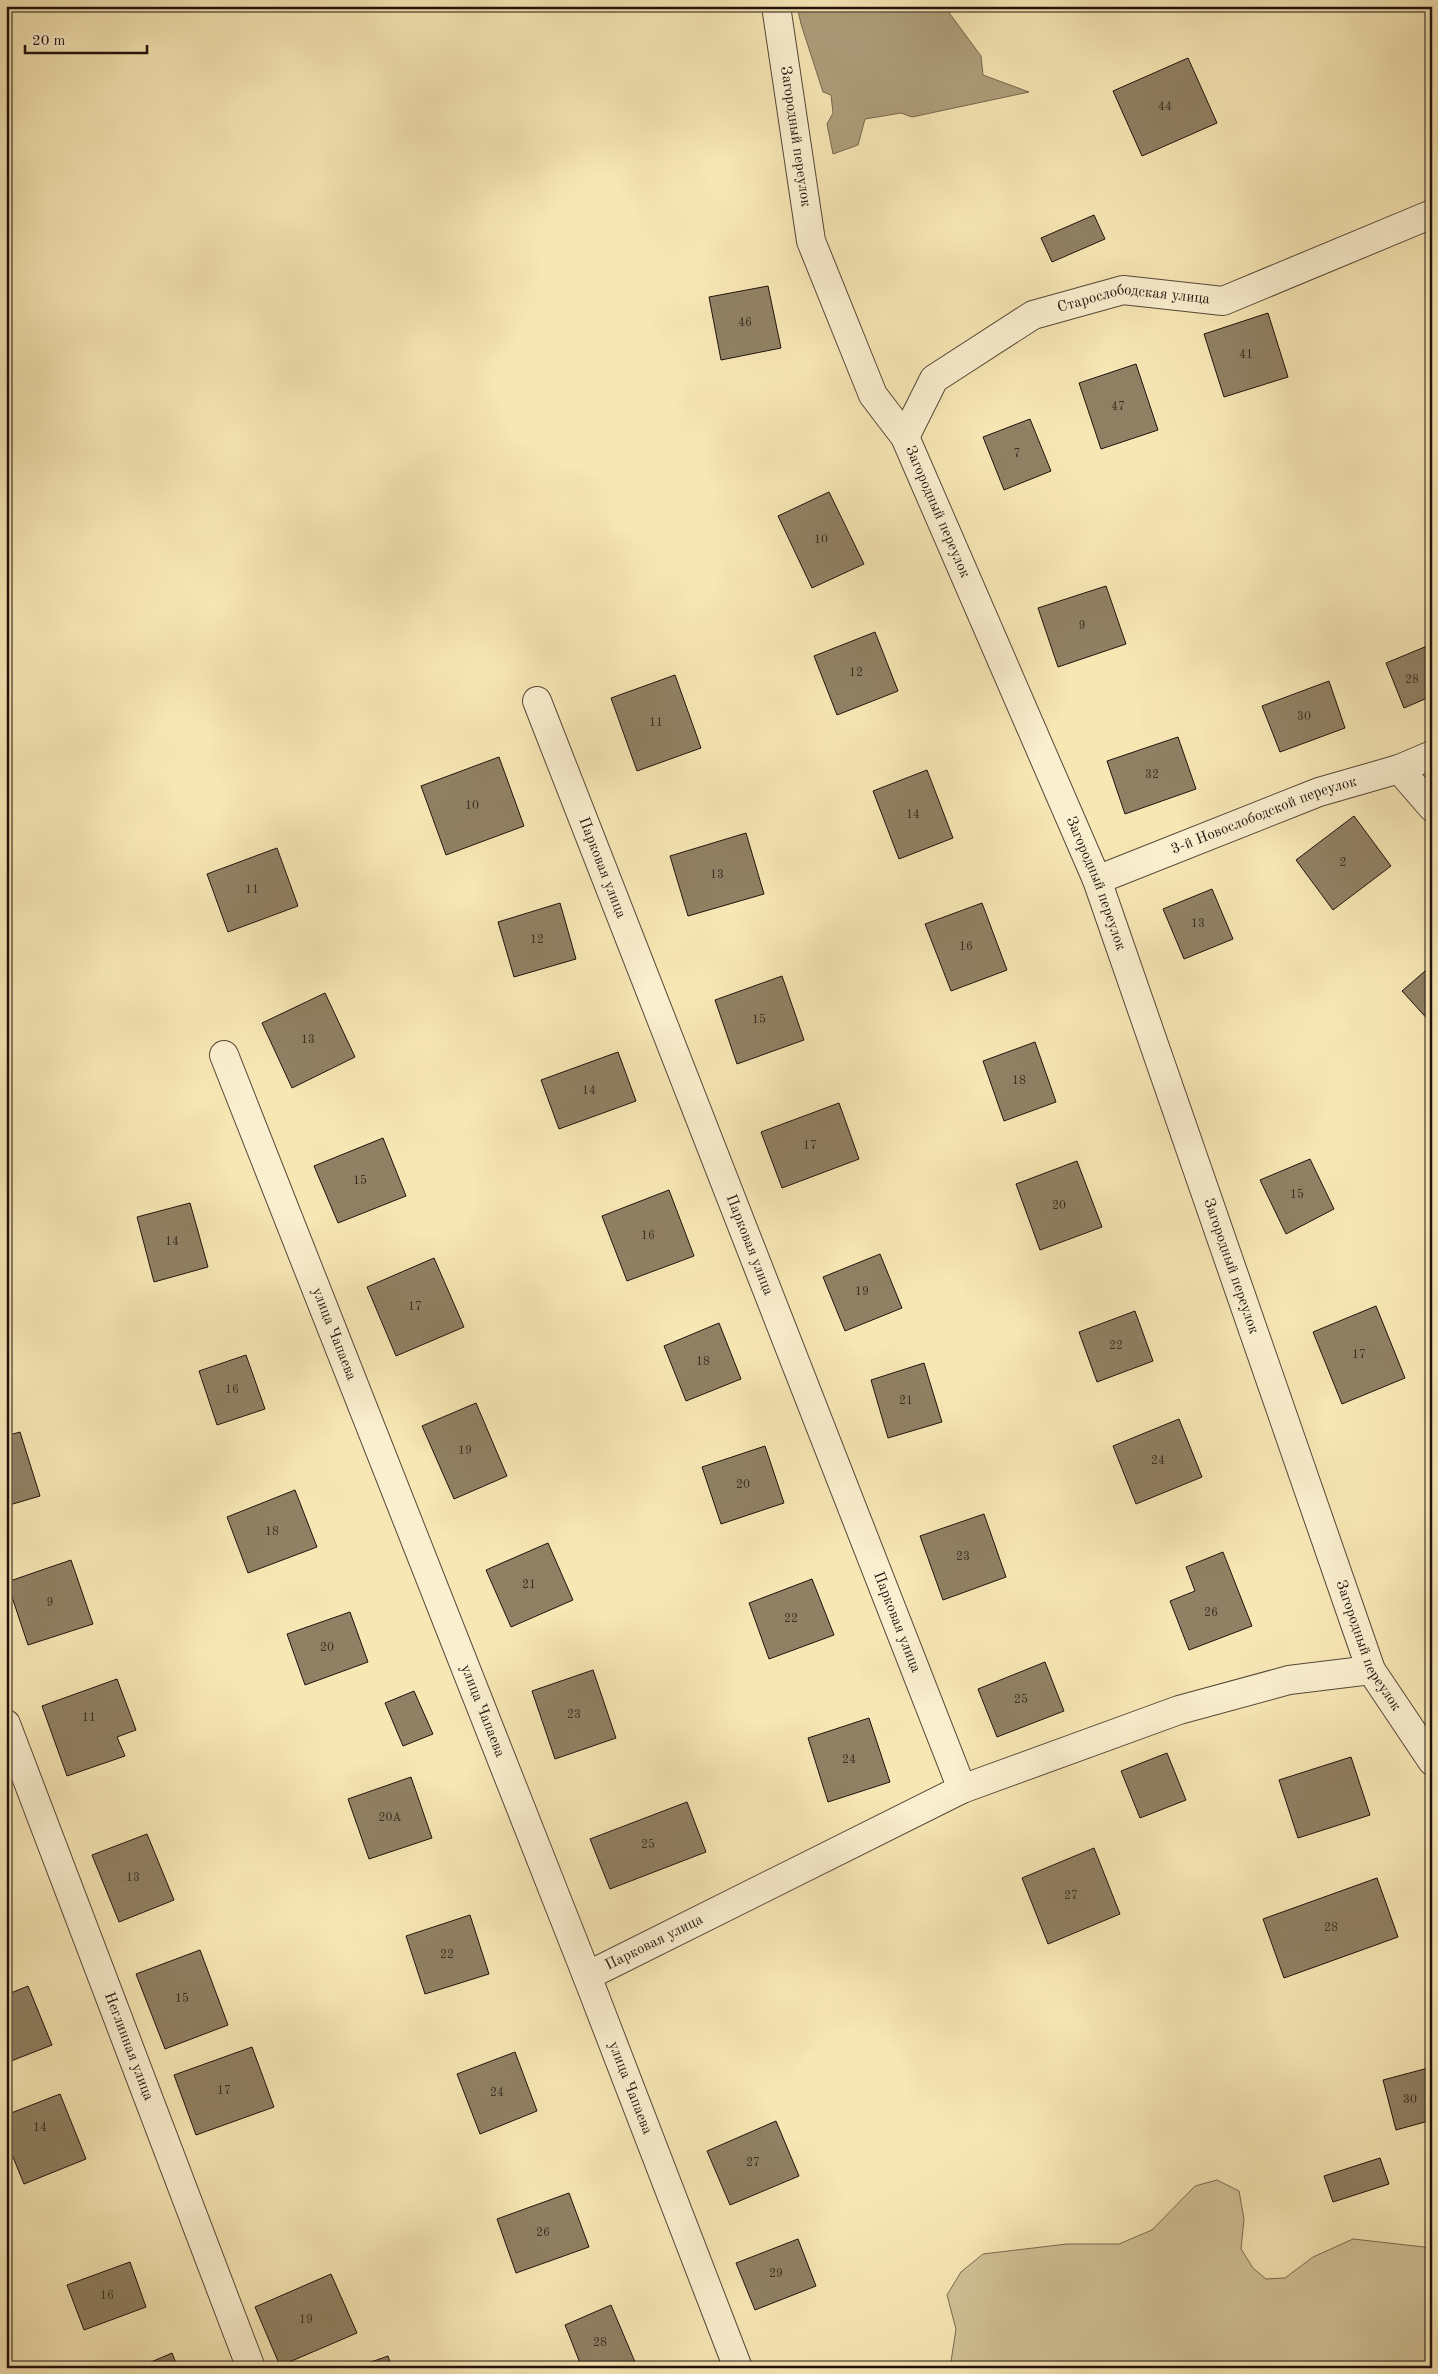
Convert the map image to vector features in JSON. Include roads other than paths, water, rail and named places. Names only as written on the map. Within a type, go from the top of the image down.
[{"type":"street","name":"Загородный переулок","points":[[776,6],[811,241],[873,395],[905,437],[1097,880],[1371,1670],[1432,1761]]},
{"type":"street","name":"Старослободская улица","points":[[905,437],[934,379],[1033,315],[1123,290],[1222,301],[1432,214]]},
{"type":"street","name":"Парковая улица","points":[[537,701],[962,1789]]},
{"type":"street","name":"3-й Новослободской переулок","points":[[1097,880],[1319,792],[1399,769],[1432,755]]},
{"type":"street","points":[[1399,769],[1432,807]]},
{"type":"street","name":"улица Чапаева","points":[[224,1055],[587,1976],[738,2368]]},
{"type":"street","name":"Парковая улица","points":[[587,1976],[962,1789],[1179,1710],[1289,1680],[1371,1670]]},
{"type":"street","name":"Неглинная улица","points":[[6,1724],[251,2368]]}]
